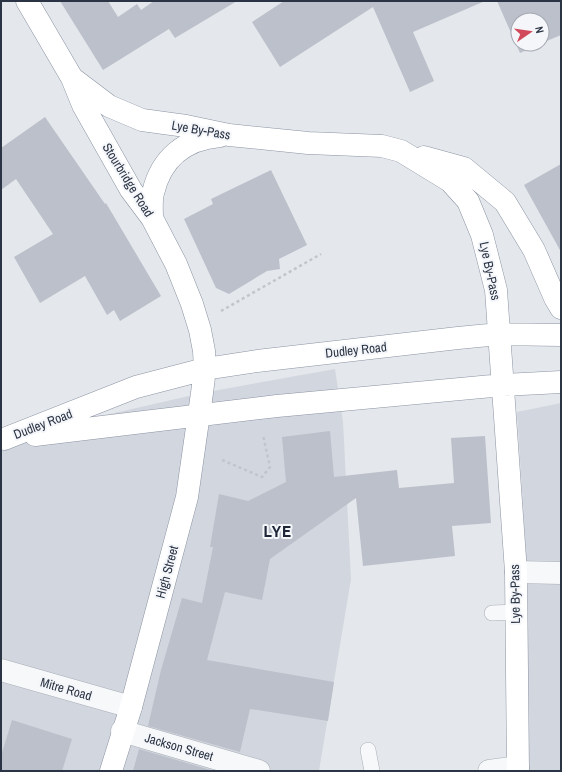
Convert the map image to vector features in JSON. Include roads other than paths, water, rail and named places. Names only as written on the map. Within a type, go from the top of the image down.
[{"type":"highway","name":"Stourbridge Road","points":[[26,1],[72,78],[83,106],[128,183],[152,218],[176,264],[191,301],[200,330],[204,351],[205,369]]},
{"type":"highway","name":"Lye By-Pass","points":[[72,78],[109,106],[142,120],[186,126],[229,135],[308,143],[382,146],[402,151],[450,181],[468,201],[482,236],[496,290],[504,385],[516,572],[518,769]]},
{"type":"highway","points":[[152,218],[152,194],[159,174],[165,163],[179,150],[194,141],[229,135]]},
{"type":"highway","points":[[402,151],[464,168],[505,202],[534,250],[555,298],[561,308]]},
{"type":"highway","name":"Dudley Road","points":[[2,439],[136,387],[205,369],[257,361],[499,334],[561,335]]},
{"type":"highway","name":"High Street","points":[[111,771],[122,731],[131,707],[187,497],[205,369]]},
{"type":"highway","name":"Dudley Road","points":[[2,439],[278,406],[504,385],[561,382]]},
{"type":"street","points":[[516,572],[561,573]]},
{"type":"street","name":"Mitre Road","points":[[1,670],[131,707]]},
{"type":"street","name":"Jackson Street","points":[[122,731],[259,771]]},
{"type":"street","points":[[489,771],[518,769]]},
{"type":"lane","points":[[492,613],[516,612]]},
{"type":"lane","points":[[368,750],[372,771]]},
{"type":"district","name":"LYE","points":[[278,530]]}]
